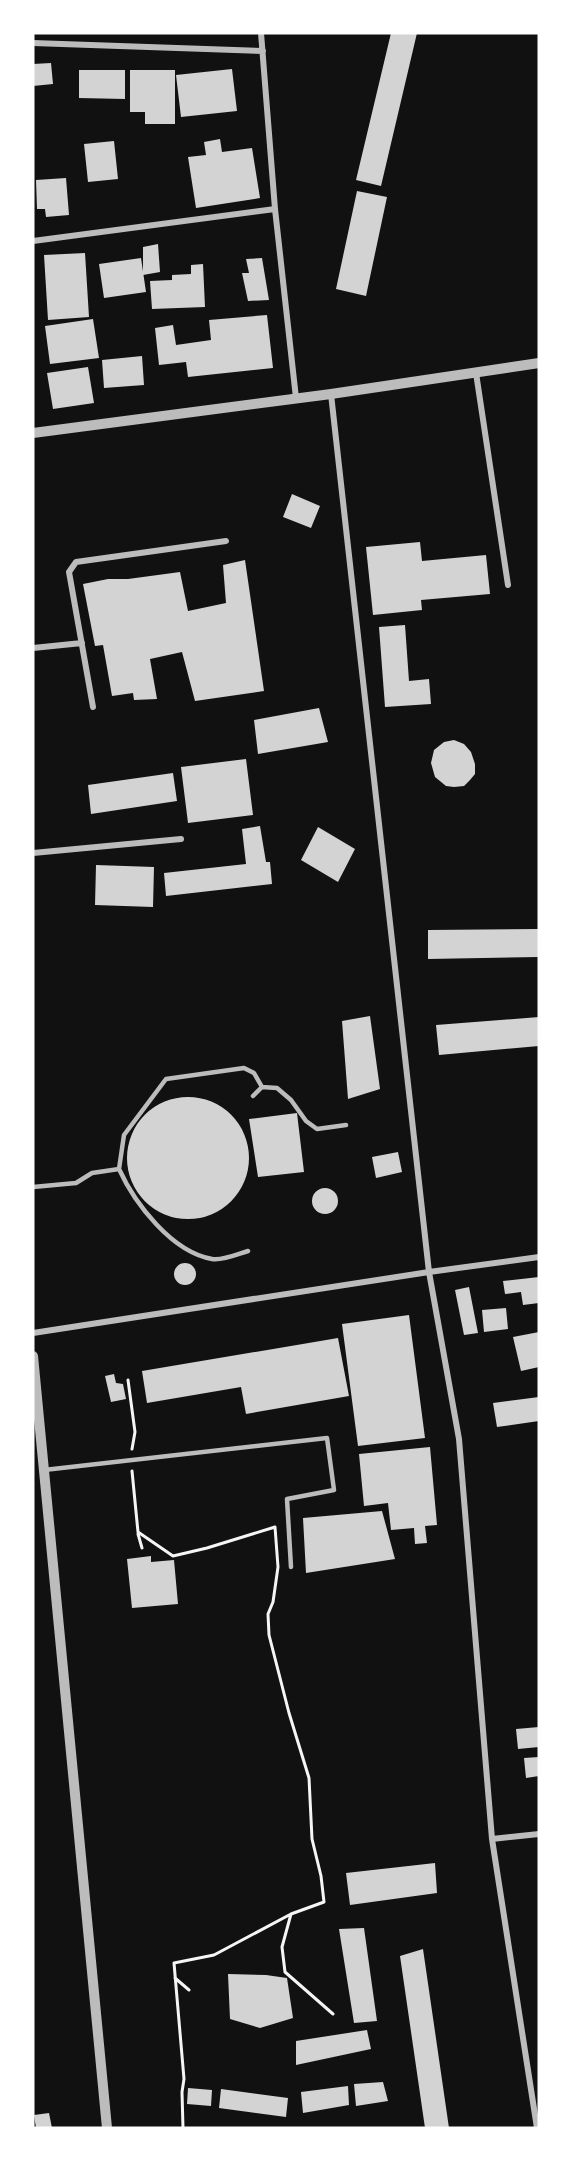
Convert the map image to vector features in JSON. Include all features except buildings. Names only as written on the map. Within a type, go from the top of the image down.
[{"type":"street","points":[[261,33],[275,208],[296,399]]},
{"type":"street","points":[[33,43],[263,51]]},
{"type":"street","points":[[33,241],[275,208]]},
{"type":"street","points":[[33,433],[296,399],[539,363]]},
{"type":"street","points":[[476,373],[508,585]]},
{"type":"street","points":[[332,394],[429,1272],[459,1439],[492,1839],[537,2128]]},
{"type":"street","points":[[93,707],[69,572],[76,562],[226,541]]},
{"type":"street","points":[[33,648],[82,643]]},
{"type":"street","points":[[33,853],[181,839]]},
{"type":"street","points":[[33,1333],[539,1257]]},
{"type":"street","points":[[33,1356],[107,2128]]},
{"type":"street","points":[[492,1839],[539,1834]]},
{"type":"lane","points":[[248,1251],[214,1260],[182,1248],[151,1218],[129,1191],[119,1169],[124,1135],[166,1079],[244,1068],[254,1073],[262,1087]]},
{"type":"lane","points":[[253,1096],[262,1087],[277,1088],[291,1100],[306,1121],[317,1129],[346,1125]]},
{"type":"lane","points":[[33,1187],[76,1183],[92,1173],[119,1169]]},
{"type":"lane","points":[[44,1470],[327,1438],[334,1490],[287,1499],[291,1567]]},
{"type":"path","points":[[128,1380],[135,1432],[130,1459],[138,1532],[142,1548]]},
{"type":"path","points":[[138,1532],[173,1556],[274,1527],[278,1567],[273,1602],[268,1614],[269,1635],[309,1778],[312,1839],[321,1876],[324,1902],[291,1914],[214,1955],[174,1963],[184,2079],[183,2128]]},
{"type":"path","points":[[291,1914],[282,1947],[285,1972],[333,2013]]},
{"type":"path","points":[[174,1977],[189,1990]]}]
